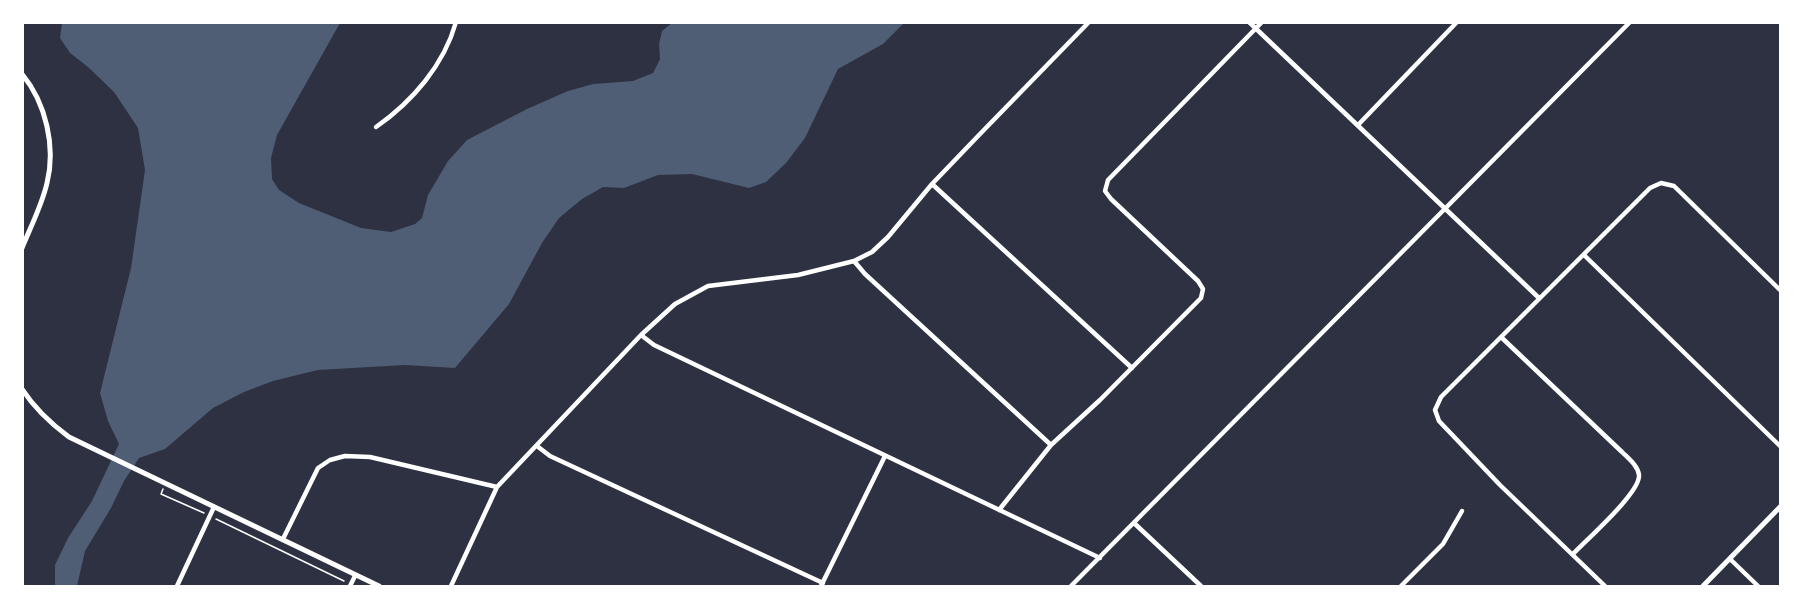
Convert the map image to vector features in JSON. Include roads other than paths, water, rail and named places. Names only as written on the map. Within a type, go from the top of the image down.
[{"type":"street","points":[[376,127],[395,114],[427,79],[443,55],[456,22]]},
{"type":"street","points":[[451,586],[497,487],[641,335],[675,304],[708,286],[798,275],[854,261],[872,252],[888,237],[932,184],[1089,22]]},
{"type":"street","points":[[1249,22],[1539,298]]},
{"type":"street","points":[[999,510],[1051,445],[1100,400],[1201,298],[1203,290],[1198,280],[1111,200],[1105,191],[1108,180],[1262,22]]},
{"type":"street","points":[[1358,125],[1457,22]]},
{"type":"street","points":[[1071,586],[1630,22]]},
{"type":"street","points":[[22,74],[40,102],[46,122],[50,163],[48,182],[22,248]]},
{"type":"street","points":[[1605,586],[1500,485],[1439,422],[1435,410],[1442,397],[1650,188],[1661,183],[1674,186],[1780,290]]},
{"type":"street","points":[[932,184],[1132,368]]},
{"type":"street","points":[[1584,255],[1780,446]]},
{"type":"street","points":[[854,261],[865,274],[1051,445]]},
{"type":"street","points":[[641,335],[654,345],[1100,558]]},
{"type":"street","points":[[1501,337],[1623,452],[1636,466],[1640,476],[1638,486],[1629,497],[1573,554]]},
{"type":"street","points":[[22,389],[31,403],[50,423],[69,437],[379,586]]},
{"type":"street","points":[[537,446],[550,456],[822,585],[885,456]]},
{"type":"street","points":[[283,539],[318,468],[330,460],[345,456],[370,457],[497,487]]},
{"type":"street","points":[[177,586],[214,507]]},
{"type":"street","points":[[1703,586],[1780,507]]},
{"type":"street","points":[[1401,586],[1443,544],[1462,511]]},
{"type":"street","points":[[1134,523],[1201,586]]},
{"type":"street","points":[[1730,559],[1758,586]]},
{"type":"street","points":[[351,585],[355,576]]},
{"type":"water","points":[[62,23],[340,23],[277,135],[271,158],[272,179],[279,190],[299,203],[361,228],[391,232],[415,224],[422,218],[428,195],[448,161],[467,140],[568,91],[593,84],[633,81],[653,73],[660,59],[659,44],[662,31],[672,23],[904,23],[883,44],[838,69],[805,138],[786,163],[766,182],[749,188],[692,174],[658,175],[624,188],[603,187],[582,199],[559,218],[542,243],[509,304],[455,368],[405,365],[318,370],[273,381],[244,392],[213,408],[165,449],[139,458],[85,551],[77,586],[55,586],[55,565],[68,538],[92,501],[119,444],[108,421],[100,393],[131,268],[145,170],[138,128],[114,92],[70,53],[60,38]]}]
